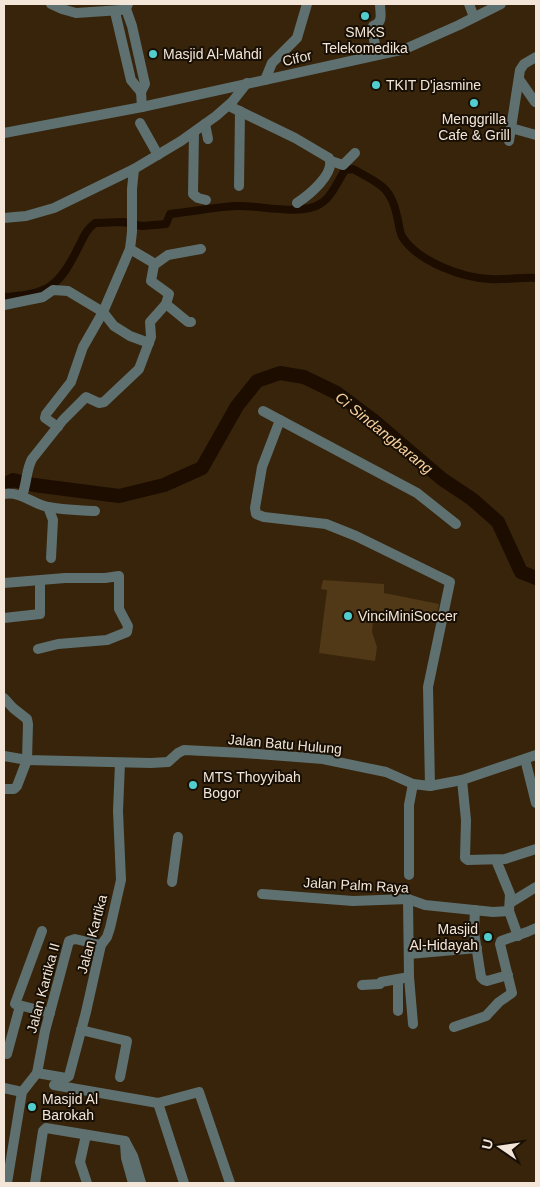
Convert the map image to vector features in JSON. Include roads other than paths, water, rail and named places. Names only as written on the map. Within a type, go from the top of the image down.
[{"type":"street","points":[[51,4],[62,10],[76,13],[115,12],[127,6],[145,84],[140,92]]},
{"type":"street","points":[[265,80],[272,63],[297,38],[307,4]]},
{"type":"street","points":[[377,55],[372,30],[373,26],[380,21],[380,4]]},
{"type":"street","points":[[470,4],[474,18]]},
{"type":"street","name":"Cifor","points":[[4,133],[142,107],[404,49],[501,4]]},
{"type":"street","points":[[115,12],[131,80],[140,92],[142,107]]},
{"type":"street","points":[[509,141],[520,70],[524,64],[536,57]]},
{"type":"street","points":[[520,79],[536,102]]},
{"type":"street","points":[[4,218],[26,216],[54,208],[134,169],[194,132],[229,106],[247,83]]},
{"type":"street","points":[[517,98],[536,102]]},
{"type":"street","points":[[229,106],[321,152],[331,161],[343,165],[355,153]]},
{"type":"street","points":[[239,186],[240,111]]},
{"type":"street","points":[[140,123],[158,155]]},
{"type":"street","points":[[205,124],[208,139]]},
{"type":"street","points":[[511,128],[536,135]]},
{"type":"street","points":[[194,132],[192,194],[206,200]]},
{"type":"street","points":[[297,203],[313,191],[330,169],[331,161]]},
{"type":"street","points":[[58,427],[45,418],[50,408],[71,382],[83,347],[103,312],[130,249],[134,169]]},
{"type":"street","points":[[130,249],[154,265]]},
{"type":"street","points":[[22,496],[32,459],[58,427],[84,399],[89,398],[102,404],[139,369],[149,343],[152,330],[151,320],[166,304],[169,294],[153,284],[150,279],[154,265],[168,254],[201,249]]},
{"type":"street","points":[[4,305],[42,297],[53,290],[68,291],[103,312],[114,326],[130,336],[149,343]]},
{"type":"street","points":[[166,304],[188,322],[191,322]]},
{"type":"street","points":[[263,411],[417,493],[456,524]]},
{"type":"street","points":[[280,420],[262,467],[255,508],[256,514],[264,517],[326,524],[356,536],[450,582],[428,687],[430,786]]},
{"type":"street","points":[[4,494],[11,493],[22,496],[48,507],[94,511]]},
{"type":"street","points":[[48,507],[53,520],[51,558]]},
{"type":"street","points":[[4,583],[119,576],[119,610],[128,626],[127,632],[107,640],[58,644],[38,649]]},
{"type":"street","points":[[4,618],[17,615],[40,614],[40,581]]},
{"type":"street","points":[[4,698],[13,708],[27,718],[28,724],[27,760],[17,786],[4,789]]},
{"type":"street","name":"Jalan Batu Hulung","points":[[4,756],[27,760],[120,763],[168,762],[184,750],[243,753],[340,762],[386,772],[413,784],[430,786],[462,780],[536,754]]},
{"type":"street","points":[[525,759],[536,803]]},
{"type":"street","name":"Jalan Kartika","points":[[37,1073],[66,1078],[69,1076],[101,945],[110,928],[121,880],[118,811],[120,763]]},
{"type":"street","points":[[462,780],[466,820],[465,858],[468,860],[496,860],[536,849]]},
{"type":"street","points":[[409,875],[409,805],[413,784]]},
{"type":"street","points":[[172,882],[178,837]]},
{"type":"street","points":[[496,860],[510,894],[509,907],[518,936]]},
{"type":"street","points":[[509,907],[536,887]]},
{"type":"street","name":"Jalan Palm Raya","points":[[262,894],[353,901],[408,899],[426,905],[502,912],[509,907]]},
{"type":"street","points":[[408,899],[409,977],[413,1024]]},
{"type":"street","points":[[475,910],[474,926],[482,977],[487,981],[508,976]]},
{"type":"street","points":[[454,1028],[486,1016],[499,1002],[510,996],[512,990],[500,944],[501,941],[536,928]]},
{"type":"street","points":[[42,931],[15,1004],[50,1013]]},
{"type":"street","name":"Jalan Kartika II","points":[[37,1073],[50,1013],[69,941],[75,939],[101,945]]},
{"type":"street","points":[[409,954],[477,948]]},
{"type":"street","points":[[362,985],[380,984],[381,982],[409,977]]},
{"type":"street","points":[[398,980],[395,995],[398,1012]]},
{"type":"street","points":[[18,1056],[6,1053],[20,1006]]},
{"type":"street","points":[[4,1020],[15,1023]]},
{"type":"street","points":[[80,1030],[127,1041],[120,1077]]},
{"type":"street","points":[[8,1183],[22,1092],[37,1073]]},
{"type":"street","points":[[54,1085],[158,1103],[199,1092],[230,1183]]},
{"type":"street","points":[[4,1088],[22,1092]]},
{"type":"street","points":[[158,1103],[184,1183]]},
{"type":"street","points":[[35,1183],[43,1131],[46,1128],[125,1141]]},
{"type":"street","points":[[86,1135],[80,1162],[87,1183]]},
{"type":"street","points":[[125,1141],[126,1158],[133,1183]]},
{"type":"street","points":[[125,1141],[133,1156],[141,1183]]},
{"type":"street","points":[[37,1168],[42,1183]]},
{"type":"waterway","points":[[4,297],[41,291],[58,280],[71,261],[85,234],[95,223],[123,222],[142,226],[166,224],[170,214],[228,207],[245,206],[291,210],[312,207],[328,198],[345,170],[353,169],[376,182],[387,192],[394,206],[403,238],[410,247],[430,261],[455,272],[479,278],[536,278]]},
{"type":"waterway","name":"Ci Sindangbarang","points":[[4,485],[13,480],[34,485],[119,496],[164,485],[202,468],[237,406],[257,381],[280,373],[304,377],[337,393],[373,420],[442,479],[472,499],[498,522],[521,572],[536,578]]},
{"type":"place","name":"SMKS Telekomedika","points":[[365,16]]},
{"type":"place","name":"Masjid Al-Mahdi","points":[[153,54]]},
{"type":"place","name":"TKIT D'jasmine","points":[[376,85]]},
{"type":"place","name":"Menggrilla Cafe & Grill","points":[[474,103]]},
{"type":"place","name":"VinciMiniSoccer","points":[[348,616]]},
{"type":"place","name":"MTS Thoyyibah Bogor","points":[[193,785]]},
{"type":"place","name":"Masjid Al-Hidayah","points":[[488,937]]},
{"type":"place","name":"Masjid Al Barokah","points":[[32,1107]]}]
